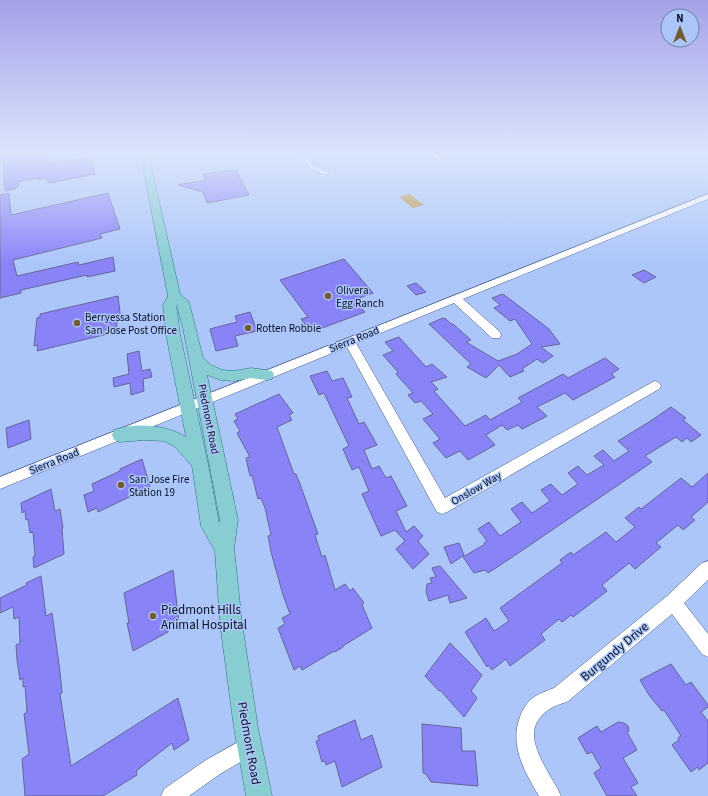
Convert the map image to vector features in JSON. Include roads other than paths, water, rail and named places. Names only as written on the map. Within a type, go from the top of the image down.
[{"type":"main road","name":"Piedmont Road","points":[[153,190],[174,296],[169,305],[200,463],[210,526],[224,548]]},
{"type":"main road","name":"Piedmont Road","points":[[174,296],[183,302],[206,400],[229,520],[224,548],[232,623],[249,746],[259,796]]},
{"type":"main road","points":[[197,361],[206,369],[221,375],[234,376],[251,373],[267,375]]},
{"type":"main road","points":[[120,435],[147,432],[170,435],[180,440],[200,463]]},
{"type":"street","name":"Sierra Road","points":[[0,483],[708,196]]},
{"type":"street","points":[[455,298],[496,335]]},
{"type":"street","name":"Onslow Way","points":[[349,341],[442,507],[655,386]]},
{"type":"street","name":"Burgundy Drive","points":[[551,796],[535,771],[526,752],[525,732],[529,716],[538,705],[560,695],[673,602],[708,570]]},
{"type":"street","points":[[673,602],[708,648]]},
{"type":"street","points":[[172,796],[213,767],[249,746]]},
{"type":"place","name":"Olivera Egg Ranch","points":[[328,296]]},
{"type":"place","name":"Berryessa Station San Jose Post Office","points":[[77,323]]},
{"type":"place","name":"Rotten Robbie","points":[[248,328]]},
{"type":"place","name":"San Jose Fire Station 19","points":[[121,485]]},
{"type":"place","name":"Piedmont Hills Animal Hospital","points":[[153,616]]}]
